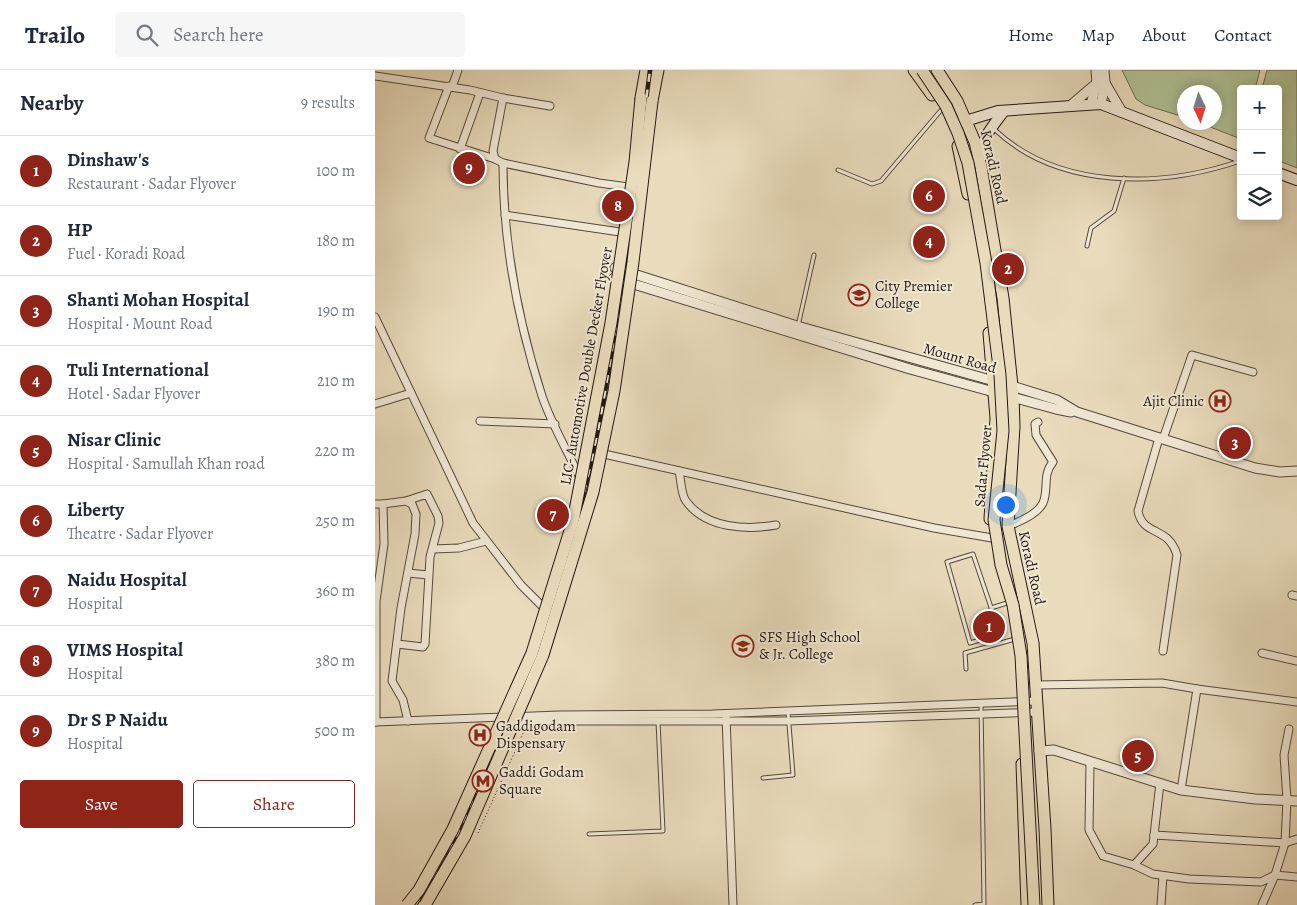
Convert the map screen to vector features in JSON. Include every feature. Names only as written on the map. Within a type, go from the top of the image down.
[{"type":"main road","points":[[427,905],[471,829],[544,661],[587,529],[618,385],[655,114],[647,100],[646,70]]},
{"type":"main road","points":[[402,905],[416,888],[449,830],[496,718],[529,654],[569,522],[598,382],[628,187],[635,111],[647,100],[658,70]]},
{"type":"main road","points":[[914,70],[942,109],[951,126],[958,146],[985,288],[995,387],[995,449],[990,503],[991,538],[1015,639],[1027,905]]},
{"type":"main road","name":"Sadar Flyover","points":[[922,70],[946,106],[959,133],[968,163],[988,272],[1000,375],[1003,431],[994,520],[1001,564],[1015,615],[1021,656],[1034,905]]},
{"type":"main road","name":"Sadar Flyover","points":[[929,70],[952,105],[972,156],[995,283],[1008,427],[1000,518],[1003,544],[1023,631],[1027,661],[1039,905]]},
{"type":"main road","name":"Koradi Road","points":[[937,70],[957,100],[966,120],[981,166],[1003,298],[1013,391],[1014,426],[1007,526],[1031,626],[1045,829],[1048,905]]},
{"type":"main road","name":"LIC- Automotive Double Decker Flyover","points":[[407,905],[419,890],[453,829],[532,654],[573,521],[611,323],[635,162],[647,100]]},
{"type":"main road","name":"LIC- Automotive Double Decker Flyover","points":[[427,905],[465,836],[543,655],[593,492],[618,361],[647,100]]},
{"type":"main road","points":[[951,126],[1004,110],[1096,104],[1122,112],[1237,158]]},
{"type":"main road","points":[[981,166],[981,147],[987,132],[1004,110]]},
{"type":"main road","points":[[1282,174],[1297,180]]},
{"type":"street","points":[[458,70],[429,138],[503,163],[599,184],[628,187]]},
{"type":"street","points":[[1096,70],[1101,83],[1122,112]]},
{"type":"street","points":[[1096,104],[1104,70]]},
{"type":"street","points":[[375,76],[451,87],[550,106]]},
{"type":"street","points":[[1070,106],[1101,83]]},
{"type":"street","points":[[460,149],[481,93]]},
{"type":"street","points":[[495,159],[493,151],[503,98]]},
{"type":"street","points":[[503,163],[505,215],[513,285],[543,398],[579,476]]},
{"type":"street","points":[[505,215],[620,232]]},
{"type":"street","points":[[615,273],[910,369],[995,387]]},
{"type":"street","name":"Mount Road","points":[[633,279],[797,326],[995,387],[1057,400],[1077,412],[1255,468],[1280,472],[1297,471]]},
{"type":"street","points":[[375,317],[473,523],[543,608],[558,618]]},
{"type":"street","points":[[1163,651],[1177,554],[1173,543],[1162,533],[1146,527],[1140,520],[1139,511],[1161,439],[1192,355],[1253,372]]},
{"type":"street","points":[[375,404],[411,393]]},
{"type":"street","points":[[480,421],[555,424]]},
{"type":"street","points":[[1007,526],[1027,518],[1043,503],[1046,470],[1053,462],[1036,435],[1035,424],[1038,422]]},
{"type":"street","points":[[603,454],[934,528],[991,538]]},
{"type":"street","points":[[679,471],[685,500],[705,518],[717,523],[755,529],[776,525]]},
{"type":"street","points":[[375,504],[407,502],[427,494],[438,516],[439,523],[428,575],[425,644],[423,647],[397,644]]},
{"type":"street","points":[[407,502],[412,504],[416,514],[415,534],[407,573],[393,681],[403,700],[408,721]]},
{"type":"street","points":[[383,504],[385,544],[376,601],[376,722],[496,718],[726,717],[789,721],[981,715],[1019,707],[1036,706]]},
{"type":"street","points":[[433,549],[459,548],[486,541]]},
{"type":"street","points":[[407,573],[428,575]]},
{"type":"street","points":[[1263,653],[1297,661]]},
{"type":"street","points":[[1035,685],[1162,683],[1297,702]]},
{"type":"street","points":[[1181,790],[1197,689]]},
{"type":"street","points":[[519,718],[658,720],[726,717],[788,711],[981,704],[1019,707],[1036,706]]},
{"type":"street","points":[[726,717],[733,905]]},
{"type":"street","points":[[1262,905],[1285,843],[1292,801],[1284,755],[1289,729]]},
{"type":"street","points":[[1039,751],[1054,750],[1181,790],[1255,800],[1292,801]]},
{"type":"street","points":[[1090,762],[1089,830],[1103,856],[1163,876],[1261,882],[1275,874],[1297,877]]},
{"type":"street","points":[[1134,865],[1153,844],[1160,783]]},
{"type":"street","points":[[1154,835],[1285,843],[1297,839]]},
{"type":"street","points":[[1161,905],[1163,876]]},
{"type":"lane","points":[[838,170],[872,184],[881,180],[942,109]]},
{"type":"lane","points":[[992,127],[1006,140],[1033,158],[1066,171],[1124,178],[1154,178],[1211,171],[1237,161]]},
{"type":"lane","points":[[1087,246],[1091,228],[1114,211],[1124,178]]},
{"type":"lane","points":[[797,326],[815,255]]},
{"type":"lane","points":[[973,554],[991,608],[1000,634],[969,643],[947,562],[973,554]]},
{"type":"lane","points":[[991,608],[1007,603]]},
{"type":"lane","points":[[966,669],[965,653],[1015,639]]},
{"type":"lane","points":[[975,905],[984,904],[981,704]]},
{"type":"lane","points":[[763,778],[793,775],[788,711]]},
{"type":"lane","points":[[589,834],[663,831],[658,720]]},
{"type":"path","points":[[471,829],[478,833],[525,729]]},
{"type":"green space","points":[[1122,70],[1260,70],[1256,85],[1237,85],[1237,137],[1218,130],[1222,130],[1222,85],[1177,85],[1177,115],[1145,105],[1136,99]]},
{"type":"green space","points":[[1267,70],[1297,70],[1297,168],[1282,162],[1282,85],[1263,85]]},
{"type":"railway","points":[[415,905],[447,858],[507,723],[537,649],[574,535],[598,433],[619,310],[650,70]]},
{"type":"place","name":"Dr S P Naidu","points":[[469,168]]},
{"type":"place","name":"Liberty","points":[[929,196]]},
{"type":"place","name":"VIMS Hospital","points":[[618,206]]},
{"type":"place","name":"Tuli International","points":[[929,242]]},
{"type":"place","name":"HP","points":[[1008,269]]},
{"type":"place","name":"City Premier College","points":[[859,295]]},
{"type":"place","name":"Ajit Clinic","points":[[1220,401]]},
{"type":"place","name":"Shanti Mohan Hospital","points":[[1235,443]]},
{"type":"place","name":"Naidu Hospital","points":[[553,515]]},
{"type":"place","name":"Dinshaw's","points":[[989,627]]},
{"type":"place","name":"SFS High School & Jr. College","points":[[743,646]]},
{"type":"place","name":"Gaddigodam Dispensary","points":[[480,735]]},
{"type":"place","name":"Nisar Clinic","points":[[1138,756]]},
{"type":"place","name":"Gaddi Godam Square","points":[[483,781]]}]
